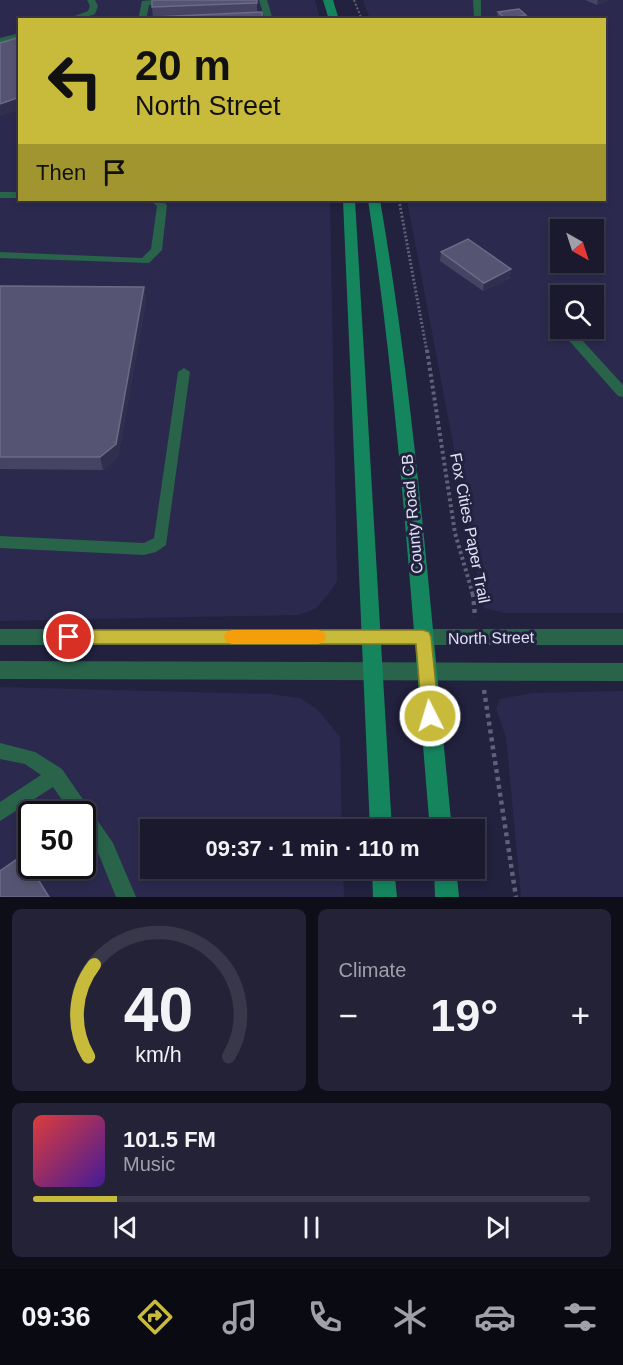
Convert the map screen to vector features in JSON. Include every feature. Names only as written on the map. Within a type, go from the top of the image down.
[{"type":"main road","points":[[328,0],[333,18]]},
{"type":"main road","points":[[349,201],[380,819]]},
{"type":"main road","name":"County Road CB","points":[[374,201],[390,299],[402,403],[440,819]]},
{"type":"main road","points":[[384,879],[385,897]]},
{"type":"main road","points":[[446,879],[447,897]]},
{"type":"street","name":"North Street","points":[[0,637],[623,637]]},
{"type":"street","name":"North Street","points":[[0,670],[623,672]]},
{"type":"lane","points":[[74,18],[92,12],[94,6],[91,0]]},
{"type":"lane","points":[[142,18],[145,3],[183,0]]},
{"type":"lane","points":[[263,0],[268,18]]},
{"type":"lane","points":[[477,0],[478,17]]},
{"type":"lane","points":[[0,41],[18,36]]},
{"type":"lane","points":[[0,195],[18,195]]},
{"type":"lane","points":[[0,255],[146,261],[156,250],[162,205],[156,201]]},
{"type":"lane","points":[[574,339],[623,393]]},
{"type":"lane","points":[[0,542],[144,549],[157,545],[161,541],[184,372]]},
{"type":"lane","points":[[0,751],[30,758],[56,775],[73,801]]},
{"type":"lane","points":[[0,812],[56,775]]},
{"type":"lane","points":[[96,835],[106,849],[126,897]]},
{"type":"path","points":[[354,0],[361,18]]},
{"type":"path","name":"Fox Cities Paper Trail","points":[[399,201],[420,308],[455,533],[473,590],[476,637]]},
{"type":"path","points":[[480,672],[494,745],[516,897]]},
{"type":"shaded area","points":[[0,0],[315,0],[320,18],[18,18],[18,201],[330,201],[337,581],[315,609],[298,615],[0,621]]},
{"type":"shaded area","points":[[363,0],[623,0],[623,613],[505,613],[484,608],[407,201],[606,201],[606,18],[370,18]]},
{"type":"shaded area","points":[[0,687],[270,694],[300,698],[317,709],[340,737],[342,819],[140,819],[140,879],[343,879],[344,897],[0,897]]},
{"type":"shaded area","points":[[623,691],[623,897],[521,897],[506,737],[496,709],[500,699],[532,693]]},
{"type":"building","points":[[152,0],[257,0],[257,3],[152,7]]},
{"type":"building","points":[[519,9],[526,15],[505,18],[498,12]]},
{"type":"building","points":[[262,12],[263,18],[155,18]]},
{"type":"building","points":[[18,38],[18,98],[0,104],[0,43]]},
{"type":"building","points":[[468,239],[511,269],[484,283],[441,252]]},
{"type":"building","points":[[0,286],[144,287],[116,444],[100,457],[0,457]]},
{"type":"building","points":[[18,858],[18,879],[38,879],[49,897],[0,897],[0,871]]},
{"type":"slow traffic","points":[[232,637],[318,637]]},
{"type":"route","points":[[69,637],[423,637],[430,716]]}]
